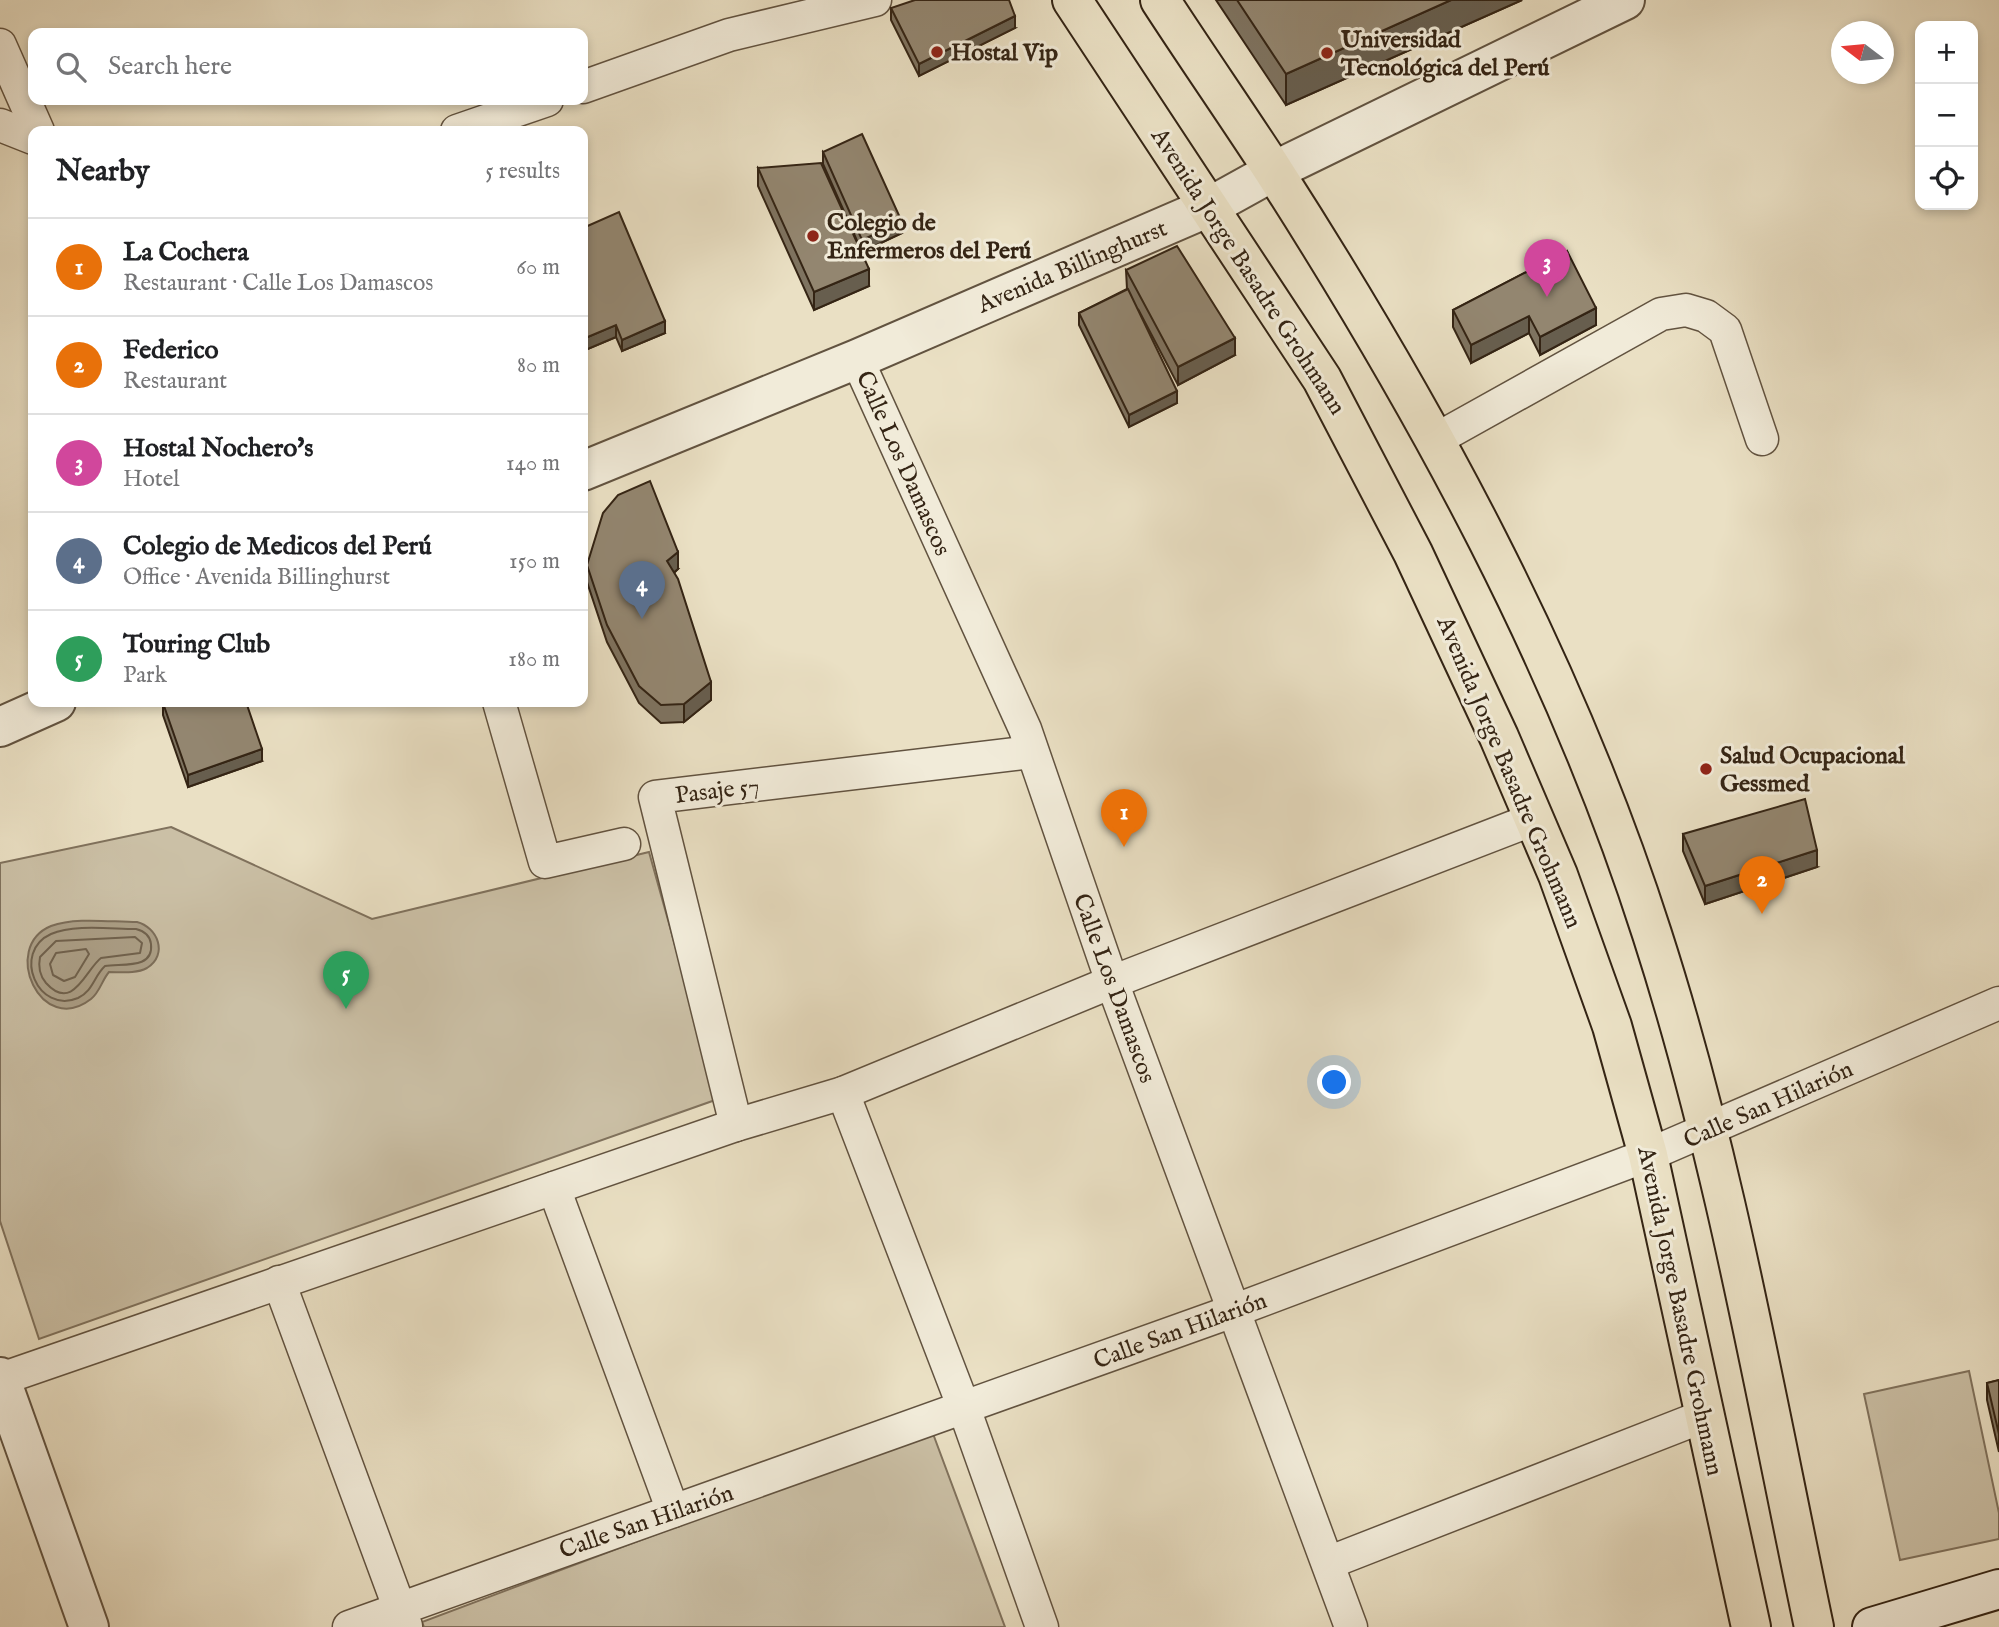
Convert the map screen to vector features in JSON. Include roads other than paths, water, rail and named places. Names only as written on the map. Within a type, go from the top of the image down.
[{"type":"highway","name":"Avenida Jorge Basadre Grohmann","points":[[1072,0],[1322,379],[1377,479],[1458,647],[1558,875],[1604,1001],[1648,1155],[1751,1627]]},
{"type":"highway","points":[[1160,0],[1274,171],[1435,440],[1518,600],[1590,764],[1652,932],[1709,1131],[1814,1627]]},
{"type":"street","points":[[588,85],[729,35],[875,0]]},
{"type":"street","name":"Avenida Billinghurst","points":[[588,469],[857,359],[1209,207],[1274,171],[1625,0]]},
{"type":"street","points":[[0,45],[36,126]]},
{"type":"street","points":[[472,126],[532,105]]},
{"type":"street","points":[[0,125],[28,136]]},
{"type":"street","points":[[1435,440],[1661,314],[1686,310],[1706,316],[1725,330],[1762,439]]},
{"type":"street","name":"Calle Los Damascos","points":[[857,359],[1025,729],[1112,982],[1352,1627]]},
{"type":"street","points":[[0,727],[46,707]]},
{"type":"street","points":[[500,707],[545,862],[624,844]]},
{"type":"street","name":"Pasaje 57","points":[[736,1125],[655,797],[1031,752]]},
{"type":"street","points":[[89,1627],[0,1378],[736,1125],[843,1093],[1112,982],[1534,818]]},
{"type":"street","name":"Calle San Hilarión","points":[[349,1627],[402,1617],[673,1511],[1233,1311],[1648,1155],[1709,1131],[1999,1003]]},
{"type":"street","points":[[843,1093],[964,1408],[1042,1627]]},
{"type":"street","points":[[554,1188],[673,1511]]},
{"type":"street","points":[[279,1282],[402,1617]]},
{"type":"street","points":[[1328,1563],[1704,1416]]},
{"type":"street","points":[[1872,1627],[1999,1589]]},
{"type":"water","points":[[82,921],[137,922],[150,929],[158,942],[158,956],[147,968],[133,972],[109,972],[91,999],[73,1008],[56,1007],[43,999],[33,985],[28,969],[29,952],[36,937],[51,926]]},
{"type":"place","name":"Hostal Vip","points":[[937,52]]},
{"type":"place","name":"Universidad Tecnológica del Perú","points":[[1327,53]]},
{"type":"place","name":"Colegio de Enfermeros del Perú","points":[[813,236]]},
{"type":"place","name":"Hostal Nochero's","points":[[1547,297]]},
{"type":"place","name":"Colegio de Medicos del Perú","points":[[642,619]]},
{"type":"place","name":"Salud Ocupacional Gessmed","points":[[1706,769]]},
{"type":"place","name":"La Cochera","points":[[1124,847]]},
{"type":"place","name":"Federico","points":[[1762,914]]},
{"type":"place","name":"Touring Club","points":[[346,1009]]}]
